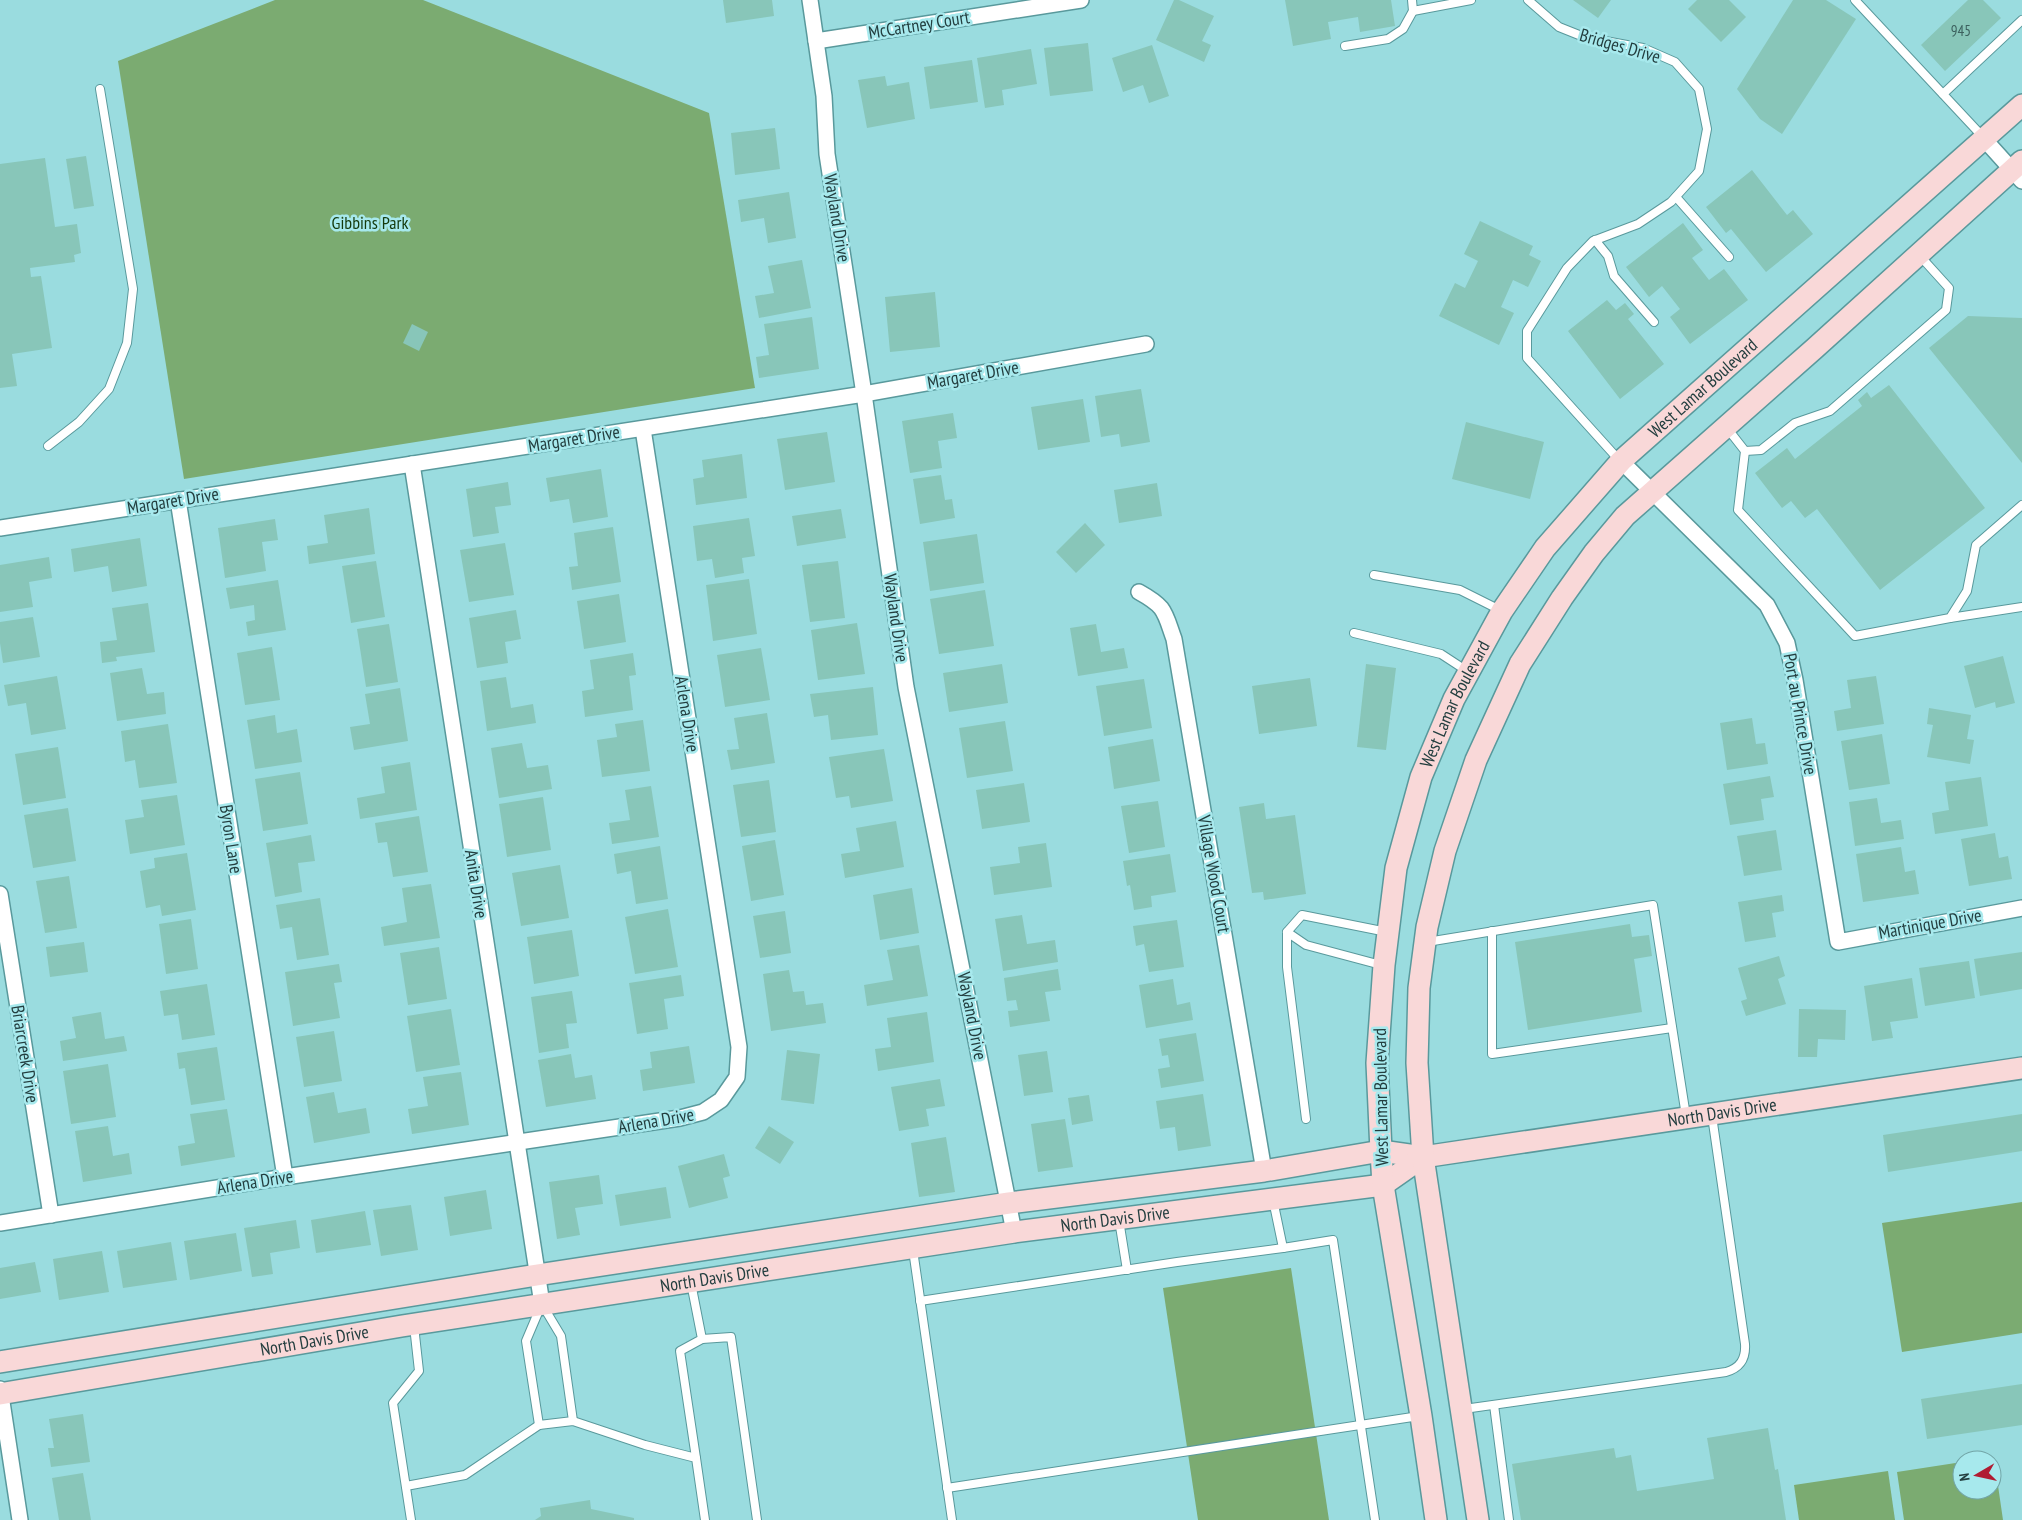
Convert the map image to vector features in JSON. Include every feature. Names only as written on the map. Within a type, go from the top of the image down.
[{"type":"street","name":"Wayland Drive","points":[[810,0],[824,96],[827,154],[906,686],[1014,1232]]},
{"type":"street","name":"McCartney Court","points":[[816,42],[1081,0]]},
{"type":"street","name":"West Lamar Boulevard","points":[[1436,1520],[1383,1186],[1377,1063],[1387,932],[1396,868],[1421,777],[1454,699],[1502,611],[1545,548],[1621,461],[1985,140],[2022,105]]},
{"type":"street","points":[[1985,140],[2019,170]]},
{"type":"street","name":"West Lamar Boulevard","points":[[1478,1520],[1423,1157],[1417,1063],[1420,988],[1427,927],[1445,851],[1476,760],[1520,664],[1562,598],[1594,553],[1625,516],[1919,254],[2019,170]]},
{"type":"street","name":"Margaret Drive","points":[[0,528],[864,394],[1146,344]]},
{"type":"street","name":"Arlena Drive","points":[[0,1223],[285,1177],[680,1118],[703,1112],[721,1100],[736,1077],[739,1047],[643,429]]},
{"type":"street","name":"Port au Prince Drive","points":[[1621,461],[1651,493],[1767,605],[1787,643],[1795,680],[1838,942]]},
{"type":"street","name":"Anita Drive","points":[[412,464],[542,1304]]},
{"type":"street","name":"Byron Lane","points":[[178,500],[285,1177]]},
{"type":"street","name":"Village Wood Court","points":[[1139,592],[1156,602],[1163,609],[1174,639],[1264,1171]]},
{"type":"street","name":"Briarcreek Drive","points":[[0,894],[51,1215]]},
{"type":"street","name":"Martinique Drive","points":[[1838,942],[2022,908]]},
{"type":"street","name":"North Davis Drive","points":[[0,1362],[537,1275],[1009,1203],[1264,1171],[1381,1151],[1423,1157],[2022,1068]]},
{"type":"street","name":"North Davis Drive","points":[[0,1392],[414,1324],[1014,1232],[1383,1186],[1423,1157]]},
{"type":"street","points":[[0,1392],[20,1520]]},
{"type":"lane","points":[[1345,46],[1388,39],[1403,29],[1413,11],[1412,0]]},
{"type":"lane","points":[[1413,11],[1471,0]]},
{"type":"lane","name":"Bridges Drive","points":[[1528,0],[1559,27],[1584,37],[1643,48],[1675,62],[1699,89],[1707,129],[1698,171],[1676,197],[1638,224],[1595,240],[1567,268],[1527,331],[1527,358],[1621,461]]},
{"type":"lane","points":[[1855,0],[1985,140]]},
{"type":"lane","points":[[1943,94],[2022,20]]},
{"type":"lane","points":[[48,446],[79,422],[109,389],[127,344],[132,289],[100,89]]},
{"type":"lane","points":[[1676,197],[1728,257]]},
{"type":"lane","points":[[1595,240],[1608,256],[1614,276],[1654,322]]},
{"type":"lane","points":[[1745,451],[1761,450],[1795,423],[1830,412],[1946,310],[1949,288],[1919,254]]},
{"type":"lane","points":[[1726,427],[1745,451],[1738,510],[1854,636],[2022,607]]},
{"type":"lane","points":[[1950,618],[1967,590],[1976,545],[2022,505]]},
{"type":"lane","points":[[1374,575],[1460,590],[1502,611]]},
{"type":"lane","points":[[1354,634],[1441,654],[1469,672]]},
{"type":"lane","points":[[1425,942],[1653,905],[1686,1118]]},
{"type":"lane","points":[[1306,1119],[1286,967],[1287,932],[1302,915],[1387,932]]},
{"type":"lane","points":[[1492,931],[1492,1054],[1672,1028]]},
{"type":"lane","points":[[1287,932],[1306,945],[1384,965]]},
{"type":"lane","points":[[1462,1409],[1726,1372],[1739,1366],[1744,1359],[1746,1344],[1712,1114]]},
{"type":"lane","points":[[1273,1200],[1283,1248]]},
{"type":"lane","points":[[1120,1220],[1127,1270]]},
{"type":"lane","points":[[920,1301],[1333,1240],[1375,1520]]},
{"type":"lane","points":[[913,1248],[952,1520]]},
{"type":"lane","points":[[691,1281],[702,1338]]},
{"type":"lane","points":[[542,1304],[561,1336],[573,1421]]},
{"type":"lane","points":[[539,1425],[526,1341],[542,1304]]},
{"type":"lane","points":[[411,1520],[393,1402],[419,1371],[414,1324]]},
{"type":"lane","points":[[705,1520],[680,1351],[702,1338],[732,1337],[757,1520]]},
{"type":"lane","points":[[1494,1405],[1509,1520]]},
{"type":"lane","points":[[947,1488],[1421,1416]]},
{"type":"lane","points":[[406,1486],[466,1475],[539,1425],[573,1421],[645,1446],[696,1458]]},
{"type":"green space","name":"Gibbins Park","points":[[275,0],[423,0],[709,113],[755,388],[184,479],[118,61]]},
{"type":"green space","points":[[2022,1202],[2022,1333],[1902,1352],[1882,1223]]},
{"type":"green space","points":[[1291,1268],[1329,1520],[1198,1520],[1163,1288]]},
{"type":"green space","points":[[1952,1464],[1952,1500],[2000,1500],[2003,1520],[1904,1520],[1897,1472]]},
{"type":"green space","points":[[1888,1471],[1895,1520],[1799,1520],[1794,1485]]},
{"type":"building","points":[[723,0],[772,0],[774,16],[726,23]]},
{"type":"building","points":[[1174,0],[1179,0],[1214,16],[1202,41],[1211,45],[1204,62],[1156,40]]},
{"type":"building","points":[[1285,0],[1391,0],[1395,26],[1360,32],[1358,17],[1328,22],[1331,39],[1293,46]]},
{"type":"building","points":[[1573,0],[1611,0],[1598,18]]},
{"type":"building","points":[[1697,0],[1729,0],[1746,17],[1721,42],[1688,9]]},
{"type":"building","points":[[1793,0],[1826,0],[1856,19],[1782,134],[1760,119],[1737,89]]},
{"type":"building","points":[[1968,0],[1983,0],[2001,18],[1945,71],[1921,45]]},
{"type":"building","points":[[1088,43],[1093,91],[1050,96],[1044,48]]},
{"type":"building","points":[[1152,45],[1169,96],[1149,103],[1143,85],[1123,92],[1112,58]]},
{"type":"building","points":[[1031,49],[1037,84],[1002,90],[1004,105],[985,108],[977,58]]},
{"type":"building","points":[[972,60],[978,102],[930,109],[924,67]]},
{"type":"building","points":[[885,76],[887,86],[909,82],[915,119],[867,128],[858,80]]},
{"type":"building","points":[[775,128],[780,169],[735,175],[731,133]]},
{"type":"building","points":[[86,156],[94,206],[74,209],[66,159]]},
{"type":"building","points":[[45,158],[55,227],[77,224],[81,253],[74,255],[75,262],[30,268],[31,277],[41,276],[52,348],[12,354],[17,386],[0,388],[0,164]]},
{"type":"building","points":[[1752,170],[1787,215],[1793,210],[1813,234],[1766,272],[1731,229],[1726,233],[1706,207]]},
{"type":"building","points":[[789,192],[796,238],[768,243],[764,218],[741,222],[738,200]]},
{"type":"building","points":[[1480,221],[1533,246],[1529,255],[1541,261],[1528,287],[1513,280],[1501,307],[1514,313],[1499,345],[1439,316],[1455,283],[1465,288],[1478,261],[1464,254]]},
{"type":"building","points":[[1683,223],[1703,250],[1692,258],[1709,280],[1724,269],[1748,300],[1690,344],[1670,317],[1680,309],[1662,286],[1649,297],[1626,267]]},
{"type":"building","points":[[802,260],[811,308],[759,318],[755,296],[774,293],[768,266]]},
{"type":"building","points":[[935,292],[940,347],[890,352],[885,297]]},
{"type":"building","points":[[1607,300],[1616,310],[1625,303],[1634,314],[1628,319],[1664,364],[1620,399],[1568,331]]},
{"type":"building","points":[[1968,316],[2022,318],[2022,463],[1929,348]]},
{"type":"building","points":[[812,317],[819,369],[759,378],[756,357],[769,355],[764,324]]},
{"type":"building","points":[[412,324],[428,332],[419,351],[403,343]]},
{"type":"building","points":[[1889,385],[1985,508],[1880,590],[1817,509],[1805,518],[1791,501],[1782,508],[1755,473],[1787,448],[1795,459],[1862,406],[1858,400],[1867,392],[1871,398]]},
{"type":"building","points":[[1141,389],[1150,442],[1121,447],[1119,434],[1101,437],[1095,396]]},
{"type":"building","points":[[1083,399],[1090,442],[1038,450],[1031,407]]},
{"type":"building","points":[[953,413],[957,438],[938,441],[942,468],[910,473],[902,421]]},
{"type":"building","points":[[1466,422],[1544,442],[1530,499],[1452,479]]},
{"type":"building","points":[[827,432],[835,482],[785,490],[777,439]]},
{"type":"building","points":[[742,454],[747,498],[696,505],[693,479],[704,477],[702,460]]},
{"type":"building","points":[[601,469],[608,517],[573,523],[569,499],[550,502],[546,478]]},
{"type":"building","points":[[941,475],[945,500],[952,499],[955,518],[920,524],[913,479]]},
{"type":"building","points":[[508,482],[511,505],[495,507],[499,533],[473,537],[466,489]]},
{"type":"building","points":[[1157,483],[1162,516],[1119,523],[1114,490]]},
{"type":"building","points":[[369,508],[375,554],[309,564],[307,546],[328,543],[324,515]]},
{"type":"building","points":[[841,509],[846,538],[797,546],[792,516]]},
{"type":"building","points":[[749,518],[755,556],[742,558],[744,573],[715,578],[712,559],[697,561],[693,526]]},
{"type":"building","points":[[275,519],[278,540],[262,542],[266,571],[225,578],[218,528]]},
{"type":"building","points":[[1085,523],[1105,545],[1076,573],[1056,552]]},
{"type":"building","points":[[613,527],[621,582],[572,590],[569,567],[578,566],[574,533]]},
{"type":"building","points":[[977,534],[984,583],[930,591],[923,542]]},
{"type":"building","points":[[140,538],[147,586],[112,592],[108,566],[74,572],[71,549]]},
{"type":"building","points":[[505,543],[514,595],[469,602],[460,550]]},
{"type":"building","points":[[49,557],[52,578],[29,582],[33,607],[0,612],[0,565]]},
{"type":"building","points":[[376,561],[385,617],[351,623],[342,566]]},
{"type":"building","points":[[838,561],[845,618],[810,622],[802,565]]},
{"type":"building","points":[[749,579],[757,634],[713,641],[706,585]]},
{"type":"building","points":[[278,580],[286,630],[248,636],[246,622],[255,620],[254,605],[230,609],[226,588]]},
{"type":"building","points":[[985,590],[994,646],[939,654],[930,599]]},
{"type":"building","points":[[619,594],[626,642],[584,649],[577,601]]},
{"type":"building","points":[[148,603],[155,652],[116,657],[117,661],[102,663],[100,642],[117,640],[112,608]]},
{"type":"building","points":[[516,610],[521,639],[505,642],[508,663],[477,668],[469,618]]},
{"type":"building","points":[[33,617],[40,657],[3,663],[0,643],[0,622]]},
{"type":"building","points":[[857,623],[865,674],[818,680],[811,630]]},
{"type":"building","points":[[389,624],[398,682],[366,687],[357,629]]},
{"type":"building","points":[[1096,624],[1101,652],[1124,648],[1128,668],[1078,676],[1070,628]]},
{"type":"building","points":[[272,647],[280,700],[245,705],[237,653]]},
{"type":"building","points":[[761,648],[770,700],[725,707],[717,655]]},
{"type":"building","points":[[633,653],[636,675],[629,676],[633,710],[585,717],[582,691],[594,689],[590,660]]},
{"type":"building","points":[[2003,656],[2015,703],[1996,708],[1995,702],[1975,708],[1964,666]]},
{"type":"building","points":[[1002,664],[1008,703],[949,712],[943,673]]},
{"type":"building","points":[[1366,664],[1396,668],[1386,750],[1357,747]]},
{"type":"building","points":[[142,668],[147,694],[164,692],[166,714],[117,721],[110,673]]},
{"type":"building","points":[[57,676],[66,729],[31,735],[26,703],[8,706],[4,685]]},
{"type":"building","points":[[1876,676],[1884,724],[1837,731],[1834,711],[1851,708],[1847,680]]},
{"type":"building","points":[[506,677],[511,708],[533,704],[536,723],[487,731],[480,681]]},
{"type":"building","points":[[1310,678],[1317,726],[1259,734],[1252,686]]},
{"type":"building","points":[[1144,679],[1152,728],[1104,736],[1096,686]]},
{"type":"building","points":[[873,687],[878,735],[831,740],[828,715],[814,717],[810,694]]},
{"type":"building","points":[[400,688],[408,741],[354,750],[350,727],[370,724],[365,694]]},
{"type":"building","points":[[1929,708],[1971,715],[1967,739],[1974,740],[1970,764],[1927,757],[1933,725],[1927,724]]},
{"type":"building","points":[[767,713],[775,763],[731,770],[727,750],[739,749],[734,718]]},
{"type":"building","points":[[275,715],[277,733],[297,729],[302,762],[255,769],[247,720]]},
{"type":"building","points":[[1752,718],[1756,744],[1765,743],[1768,764],[1727,770],[1720,723]]},
{"type":"building","points":[[643,720],[650,771],[602,777],[597,740],[617,737],[615,724]]},
{"type":"building","points":[[1005,721],[1013,771],[967,778],[959,728]]},
{"type":"building","points":[[168,724],[177,783],[139,788],[135,760],[125,762],[121,731]]},
{"type":"building","points":[[1882,734],[1890,784],[1849,790],[1841,741]]},
{"type":"building","points":[[1153,739],[1160,781],[1114,789],[1108,747]]},
{"type":"building","points":[[522,743],[527,768],[548,765],[552,789],[499,798],[491,748]]},
{"type":"building","points":[[58,747],[66,798],[23,805],[15,754]]},
{"type":"building","points":[[884,749],[893,801],[851,808],[849,796],[836,798],[829,757]]},
{"type":"building","points":[[410,762],[417,810],[360,819],[357,798],[385,793],[381,767]]},
{"type":"building","points":[[300,772],[308,824],[263,831],[255,779]]},
{"type":"building","points":[[1770,776],[1774,797],[1761,799],[1764,820],[1730,825],[1723,784]]},
{"type":"building","points":[[1981,777],[1988,826],[1935,834],[1932,813],[1949,810],[1945,782]]},
{"type":"building","points":[[769,780],[776,832],[741,837],[733,785]]},
{"type":"building","points":[[1024,783],[1030,822],[982,829],[976,790]]},
{"type":"building","points":[[651,786],[659,837],[612,844],[609,823],[630,820],[625,790]]},
{"type":"building","points":[[177,795],[185,845],[130,854],[125,820],[144,817],[141,800]]},
{"type":"building","points":[[543,797],[551,850],[507,857],[499,804]]},
{"type":"building","points":[[1877,798],[1881,823],[1901,820],[1904,839],[1855,846],[1849,802]]},
{"type":"building","points":[[1158,801],[1165,847],[1129,853],[1121,806]]},
{"type":"building","points":[[1264,803],[1266,819],[1295,815],[1306,894],[1264,900],[1263,892],[1252,893],[1239,807]]},
{"type":"building","points":[[68,808],[76,861],[33,868],[24,815]]},
{"type":"building","points":[[419,816],[428,872],[393,877],[387,842],[378,843],[375,823]]},
{"type":"building","points":[[896,821],[904,867],[845,878],[841,854],[860,851],[856,828]]},
{"type":"building","points":[[1776,830],[1782,870],[1744,876],[1737,836]]},
{"type":"building","points":[[1995,833],[1999,858],[2008,856],[2012,879],[1969,886],[1961,839]]},
{"type":"building","points":[[311,835],[315,861],[298,863],[302,892],[275,897],[266,843]]},
{"type":"building","points":[[775,840],[784,895],[751,901],[742,846]]},
{"type":"building","points":[[1046,843],[1052,887],[994,895],[990,867],[1020,863],[1018,847]]},
{"type":"building","points":[[660,846],[668,899],[636,904],[631,871],[617,874],[614,854]]},
{"type":"building","points":[[1901,847],[1905,872],[1915,870],[1919,894],[1863,902],[1856,854]]},
{"type":"building","points":[[187,853],[196,910],[162,916],[160,905],[146,908],[140,871],[155,868],[154,858]]},
{"type":"building","points":[[1170,854],[1176,892],[1151,896],[1152,907],[1134,910],[1130,885],[1127,886],[1123,861]]},
{"type":"building","points":[[560,865],[569,918],[521,926],[512,873]]},
{"type":"building","points":[[69,876],[77,928],[45,933],[36,881]]},
{"type":"building","points":[[431,884],[440,938],[384,946],[381,927],[407,922],[402,888]]},
{"type":"building","points":[[912,888],[919,933],[880,940],[873,895]]},
{"type":"building","points":[[1782,895],[1784,911],[1772,913],[1776,937],[1745,942],[1738,902]]},
{"type":"building","points":[[320,898],[329,955],[297,960],[292,927],[280,929],[276,905]]},
{"type":"building","points":[[668,909],[678,967],[635,974],[625,917]]},
{"type":"building","points":[[785,911],[791,953],[760,958],[753,916]]},
{"type":"building","points":[[1022,915],[1027,944],[1055,940],[1058,962],[1003,971],[995,919]]},
{"type":"building","points":[[191,919],[198,969],[166,974],[159,924]]},
{"type":"building","points":[[1177,920],[1184,967],[1149,972],[1144,944],[1136,946],[1133,926]]},
{"type":"building","points":[[1630,924],[1632,937],[1649,935],[1652,956],[1634,959],[1642,1012],[1528,1030],[1515,942]]},
{"type":"building","points":[[572,930],[579,976],[534,984],[527,937]]},
{"type":"building","points":[[84,942],[88,972],[50,977],[46,947]]},
{"type":"building","points":[[919,945],[928,996],[867,1006],[864,985],[893,980],[887,950]]},
{"type":"building","points":[[439,947],[447,999],[408,1005],[400,953]]},
{"type":"building","points":[[2022,952],[2022,989],[1980,996],[1974,959]]},
{"type":"building","points":[[1779,956],[1785,976],[1778,979],[1786,1004],[1746,1016],[1741,1001],[1747,999],[1738,968]]},
{"type":"building","points":[[1969,961],[1975,998],[1925,1006],[1919,968]]},
{"type":"building","points":[[339,964],[342,982],[334,983],[340,1018],[293,1026],[285,972]]},
{"type":"building","points":[[1058,969],[1061,990],[1045,992],[1050,1021],[1010,1027],[1008,1011],[1018,1010],[1016,1000],[1007,1001],[1004,978]]},
{"type":"building","points":[[789,970],[793,992],[804,991],[806,1005],[823,1003],[826,1023],[771,1031],[763,974]]},
{"type":"building","points":[[681,975],[684,996],[664,999],[668,1029],[637,1034],[629,983]]},
{"type":"building","points":[[1912,978],[1918,1018],[1890,1022],[1893,1038],[1872,1041],[1864,986]]},
{"type":"building","points":[[1173,979],[1177,1005],[1190,1002],[1193,1020],[1146,1028],[1139,985]]},
{"type":"building","points":[[207,984],[215,1035],[182,1040],[178,1014],[164,1016],[160,991]]},
{"type":"building","points":[[572,991],[577,1023],[566,1024],[569,1048],[539,1053],[531,997]]},
{"type":"building","points":[[451,1009],[460,1065],[416,1072],[407,1016]]},
{"type":"building","points":[[1799,1009],[1846,1010],[1845,1040],[1818,1039],[1817,1057],[1798,1057]]},
{"type":"building","points":[[101,1012],[105,1039],[124,1036],[127,1051],[63,1061],[60,1041],[76,1038],[72,1017]]},
{"type":"building","points":[[927,1012],[934,1062],[878,1071],[875,1049],[891,1047],[887,1018]]},
{"type":"building","points":[[334,1031],[342,1081],[304,1087],[296,1037]]},
{"type":"building","points":[[1196,1033],[1204,1081],[1161,1088],[1158,1069],[1170,1067],[1168,1055],[1162,1056],[1159,1039]]},
{"type":"building","points":[[689,1046],[695,1083],[643,1091],[640,1070],[652,1068],[650,1052]]},
{"type":"building","points":[[217,1047],[225,1100],[191,1105],[185,1068],[179,1069],[177,1053]]},
{"type":"building","points":[[787,1050],[820,1054],[814,1104],[781,1100]]},
{"type":"building","points":[[1047,1051],[1053,1092],[1024,1096],[1018,1055]]},
{"type":"building","points":[[571,1054],[575,1078],[592,1075],[596,1099],[546,1107],[538,1060]]},
{"type":"building","points":[[108,1064],[116,1117],[71,1124],[63,1071]]},
{"type":"building","points":[[461,1072],[469,1125],[412,1134],[408,1109],[428,1106],[423,1077]]},
{"type":"building","points":[[940,1079],[945,1106],[926,1109],[929,1126],[899,1131],[891,1087]]},
{"type":"building","points":[[334,1092],[338,1113],[366,1108],[370,1133],[314,1143],[306,1097]]},
{"type":"building","points":[[1203,1094],[1211,1146],[1178,1151],[1175,1127],[1160,1129],[1156,1101]]},
{"type":"building","points":[[1089,1095],[1093,1121],[1072,1125],[1068,1098]]},
{"type":"building","points":[[227,1109],[235,1157],[181,1166],[178,1146],[195,1143],[190,1114]]},
{"type":"building","points":[[2022,1114],[2022,1151],[1888,1172],[1883,1135]]},
{"type":"building","points":[[1065,1119],[1073,1167],[1038,1172],[1031,1124]]},
{"type":"building","points":[[108,1126],[113,1156],[129,1153],[132,1174],[83,1182],[75,1131]]},
{"type":"building","points":[[769,1126],[794,1142],[780,1164],[755,1148]]},
{"type":"building","points":[[946,1137],[955,1192],[919,1197],[911,1143]]},
{"type":"building","points":[[724,1154],[730,1176],[723,1178],[728,1198],[689,1208],[678,1166]]},
{"type":"building","points":[[599,1175],[603,1204],[575,1208],[580,1235],[557,1239],[549,1182]]},
{"type":"building","points":[[666,1187],[671,1218],[620,1226],[615,1195]]},
{"type":"building","points":[[486,1190],[492,1229],[450,1236],[444,1197]]},
{"type":"building","points":[[411,1205],[418,1250],[381,1256],[373,1210]]},
{"type":"building","points":[[365,1211],[371,1245],[316,1253],[311,1220]]},
{"type":"building","points":[[296,1220],[300,1248],[270,1253],[273,1274],[252,1277],[244,1228]]},
{"type":"building","points":[[236,1233],[242,1271],[190,1280],[184,1241]]},
{"type":"building","points":[[171,1242],[177,1280],[123,1288],[117,1251]]},
{"type":"building","points":[[102,1251],[109,1292],[59,1300],[53,1259]]},
{"type":"building","points":[[35,1262],[41,1292],[0,1299],[0,1268]]},
{"type":"building","points":[[2022,1384],[2022,1425],[1927,1439],[1921,1399]]},
{"type":"building","points":[[83,1414],[90,1462],[51,1467],[48,1448],[54,1448],[49,1419]]},
{"type":"building","points":[[1768,1428],[1775,1470],[1778,1469],[1786,1520],[1521,1520],[1512,1464],[1614,1448],[1616,1458],[1631,1455],[1637,1491],[1714,1479],[1707,1438]]},
{"type":"building","points":[[83,1473],[91,1520],[59,1520],[52,1478]]},
{"type":"building","points":[[590,1500],[591,1509],[634,1518],[634,1520],[535,1520],[541,1516],[540,1508]]}]
